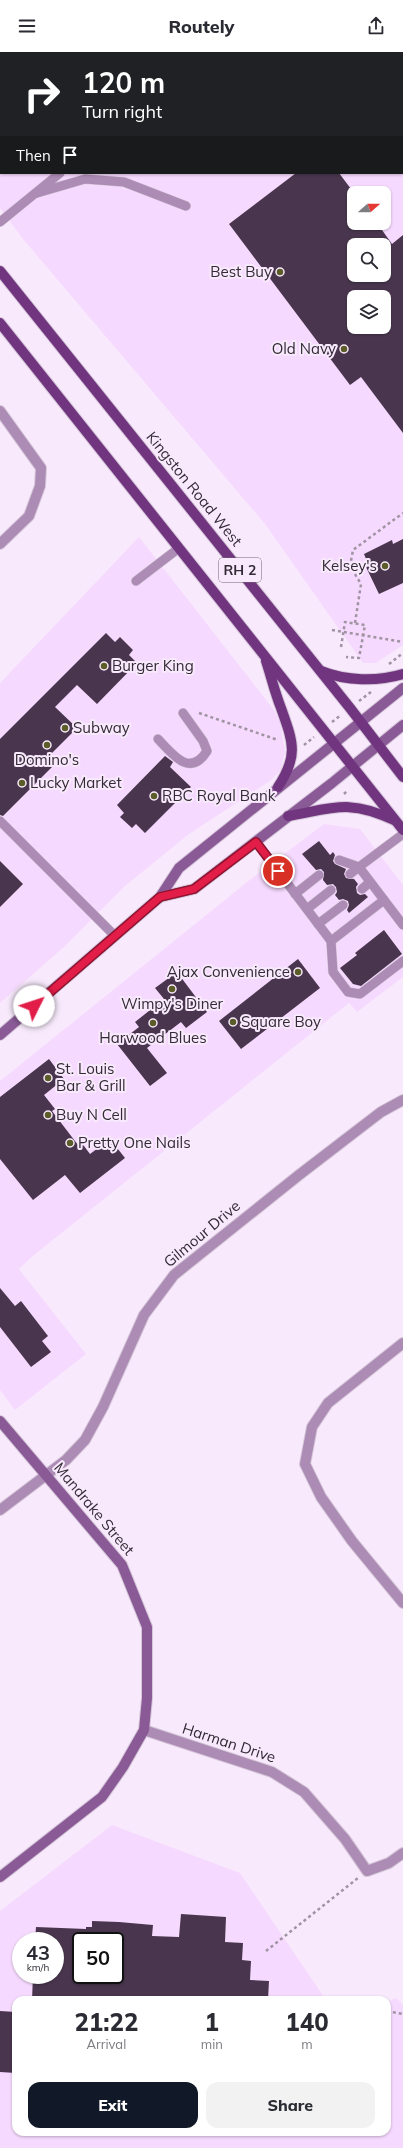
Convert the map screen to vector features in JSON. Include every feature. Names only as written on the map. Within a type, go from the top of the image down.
[{"type":"main road","name":"Kingston Road West","points":[[0,271],[321,671],[378,745]]},
{"type":"main road","name":"RH 2","points":[[0,323],[403,830]]},
{"type":"main road","points":[[264,655],[292,740],[292,754],[288,771],[278,787]]},
{"type":"main road","points":[[321,671],[332,676],[356,680],[403,674]]},
{"type":"main road","points":[[0,1035],[160,897],[179,868],[403,688]]},
{"type":"main road","points":[[160,897],[194,889],[256,842],[403,725]]},
{"type":"main road","name":"RH 2","points":[[378,745],[403,777]]},
{"type":"main road","points":[[288,816],[342,806],[373,810],[396,821]]},
{"type":"main road","name":"Mandrake Street","points":[[0,1421],[122,1565],[147,1627],[147,1698],[144,1730],[123,1767],[102,1797],[0,1877]]},
{"type":"street","points":[[0,411],[41,468],[40,486],[28,516],[0,544]]},
{"type":"street","name":"Gilmour Drive","points":[[0,1510],[66,1460],[85,1440],[103,1407],[144,1315],[174,1275],[305,1170],[381,1112],[403,1100]]},
{"type":"street","points":[[402,1599],[352,1541],[321,1497],[304,1464],[312,1427],[328,1403],[403,1343]]},
{"type":"street","name":"Harman Drive","points":[[144,1730],[272,1772],[304,1792],[345,1839],[367,1871]]},
{"type":"street","points":[[367,1871],[389,1863],[403,1853]]},
{"type":"lane","points":[[0,222],[59,174]]},
{"type":"lane","points":[[37,193],[85,179],[124,182],[186,206]]},
{"type":"lane","points":[[136,581],[179,548]]},
{"type":"lane","points":[[158,739],[176,758],[184,762],[193,764],[201,760],[207,751],[203,741],[183,713]]},
{"type":"lane","points":[[0,821],[115,936]]},
{"type":"lane","points":[[350,874],[403,834]]},
{"type":"lane","points":[[256,842],[331,941],[333,972],[348,992],[360,994],[403,961]]},
{"type":"lane","points":[[339,860],[359,867],[403,924]]},
{"type":"lane","points":[[295,894],[319,875]]},
{"type":"lane","points":[[362,889],[370,882]]},
{"type":"lane","points":[[307,909],[331,890]]},
{"type":"lane","points":[[331,941],[384,900]]},
{"type":"lane","points":[[318,924],[343,904]]},
{"type":"path","points":[[355,623],[362,590],[361,584],[350,566],[353,550],[403,513]]},
{"type":"path","points":[[341,647],[345,622],[365,625],[359,658],[346,657]]},
{"type":"path","points":[[332,630],[403,642]]},
{"type":"path","points":[[387,665],[403,653]]},
{"type":"path","points":[[194,711],[235,727],[280,741]]},
{"type":"path","points":[[304,746],[309,741]]},
{"type":"path","points":[[266,1951],[367,1871]]},
{"type":"path","points":[[391,2012],[403,2014]]},
{"type":"shaded area","points":[[0,174],[403,174],[403,645],[376,663],[363,663],[265,524],[23,239],[0,208]]},
{"type":"shaded area","points":[[139,537],[274,710],[280,722],[285,751],[281,770],[270,781],[189,834],[125,886],[64,947],[0,1003],[0,683]]},
{"type":"shaded area","points":[[324,824],[360,829],[403,885],[403,977],[357,1012],[349,1003],[34,1255],[19,1269],[86,1354],[15,1410],[0,1390],[0,1081],[251,879]]},
{"type":"shaded area","points":[[112,1825],[240,1873],[323,1996],[12,1996],[12,2136],[391,2136],[391,2000],[396,1998],[403,2005],[403,2148],[0,2148],[0,1911]]},
{"type":"building","points":[[295,174],[340,174],[349,186],[347,186],[347,230],[382,230],[388,238],[347,238],[347,282],[391,282],[391,243],[392,244],[403,235],[403,433],[361,377],[350,385],[229,224]]},
{"type":"building","name":"Kelsey's","points":[[403,539],[403,583],[379,594],[366,567],[369,566],[364,554],[392,540],[393,544]]},
{"type":"building","points":[[106,633],[115,642],[120,637],[133,650],[129,655],[137,663],[97,704],[77,685],[55,707],[77,728],[45,760],[52,767],[3,816],[0,815],[0,739]]},
{"type":"building","name":"RBC Royal Bank","points":[[165,756],[173,762],[170,767],[191,787],[145,833],[136,824],[132,828],[120,817],[124,813],[117,805]]},
{"type":"building","points":[[319,841],[330,855],[333,852],[335,855],[333,861],[335,864],[346,869],[344,874],[346,878],[354,879],[358,884],[356,887],[357,893],[360,895],[365,894],[368,897],[349,913],[347,910],[349,905],[348,901],[343,899],[339,900],[335,895],[337,892],[336,887],[333,884],[327,885],[323,880],[324,872],[321,869],[316,870],[302,854]]},
{"type":"building","points":[[0,861],[23,884],[0,907]]},
{"type":"building","points":[[384,930],[402,954],[361,986],[353,984],[340,968],[357,955],[355,953]]},
{"type":"building","points":[[298,959],[320,988],[241,1049],[219,1021]]},
{"type":"building","points":[[177,972],[207,1012],[186,1028],[181,1022],[147,1048],[167,1073],[150,1086],[117,1044],[139,1027],[135,1022],[164,999],[155,988]]},
{"type":"building","points":[[49,1059],[64,1079],[44,1095],[55,1109],[52,1111],[78,1145],[81,1142],[90,1154],[110,1139],[125,1158],[80,1193],[65,1175],[33,1200],[0,1159],[0,1097]]},
{"type":"building","points":[[0,1288],[15,1306],[21,1301],[48,1336],[42,1341],[51,1352],[31,1367],[0,1327]]},
{"type":"building","points":[[181,1914],[226,1917],[225,1942],[243,1943],[242,1960],[251,1961],[250,1980],[269,1981],[268,1996],[32,1996],[33,1984],[64,1984],[64,1932],[36,1932],[36,1927],[86,1929],[86,1927],[92,1927],[92,1921],[153,1925],[152,1936],[179,1937]]},
{"type":"building","points":[[0,2011],[12,2012],[12,2073],[0,2072]]},
{"type":"place","name":"Best Buy","points":[[280,272]]},
{"type":"place","name":"Old Navy","points":[[344,349]]},
{"type":"place","name":"Kelsey's","points":[[385,566]]},
{"type":"place","name":"Burger King","points":[[104,666]]},
{"type":"place","name":"Subway","points":[[65,728]]},
{"type":"place","name":"Domino's","points":[[47,745]]},
{"type":"place","name":"Lucky Market","points":[[22,783]]},
{"type":"place","name":"RBC Royal Bank","points":[[154,796]]},
{"type":"place","name":"Ajax Convenience","points":[[298,972]]},
{"type":"place","name":"Wimpy's Diner","points":[[172,989]]},
{"type":"place","name":"Square Boy","points":[[233,1022]]},
{"type":"place","name":"Harwood Blues","points":[[153,1023]]},
{"type":"place","name":"St. Louis Bar & Grill","points":[[48,1078]]},
{"type":"place","name":"Buy N Cell","points":[[48,1115]]},
{"type":"place","name":"Pretty One Nails","points":[[70,1143]]},
{"type":"route","points":[[34,1006],[160,897],[194,889],[256,842],[278,871]]}]
